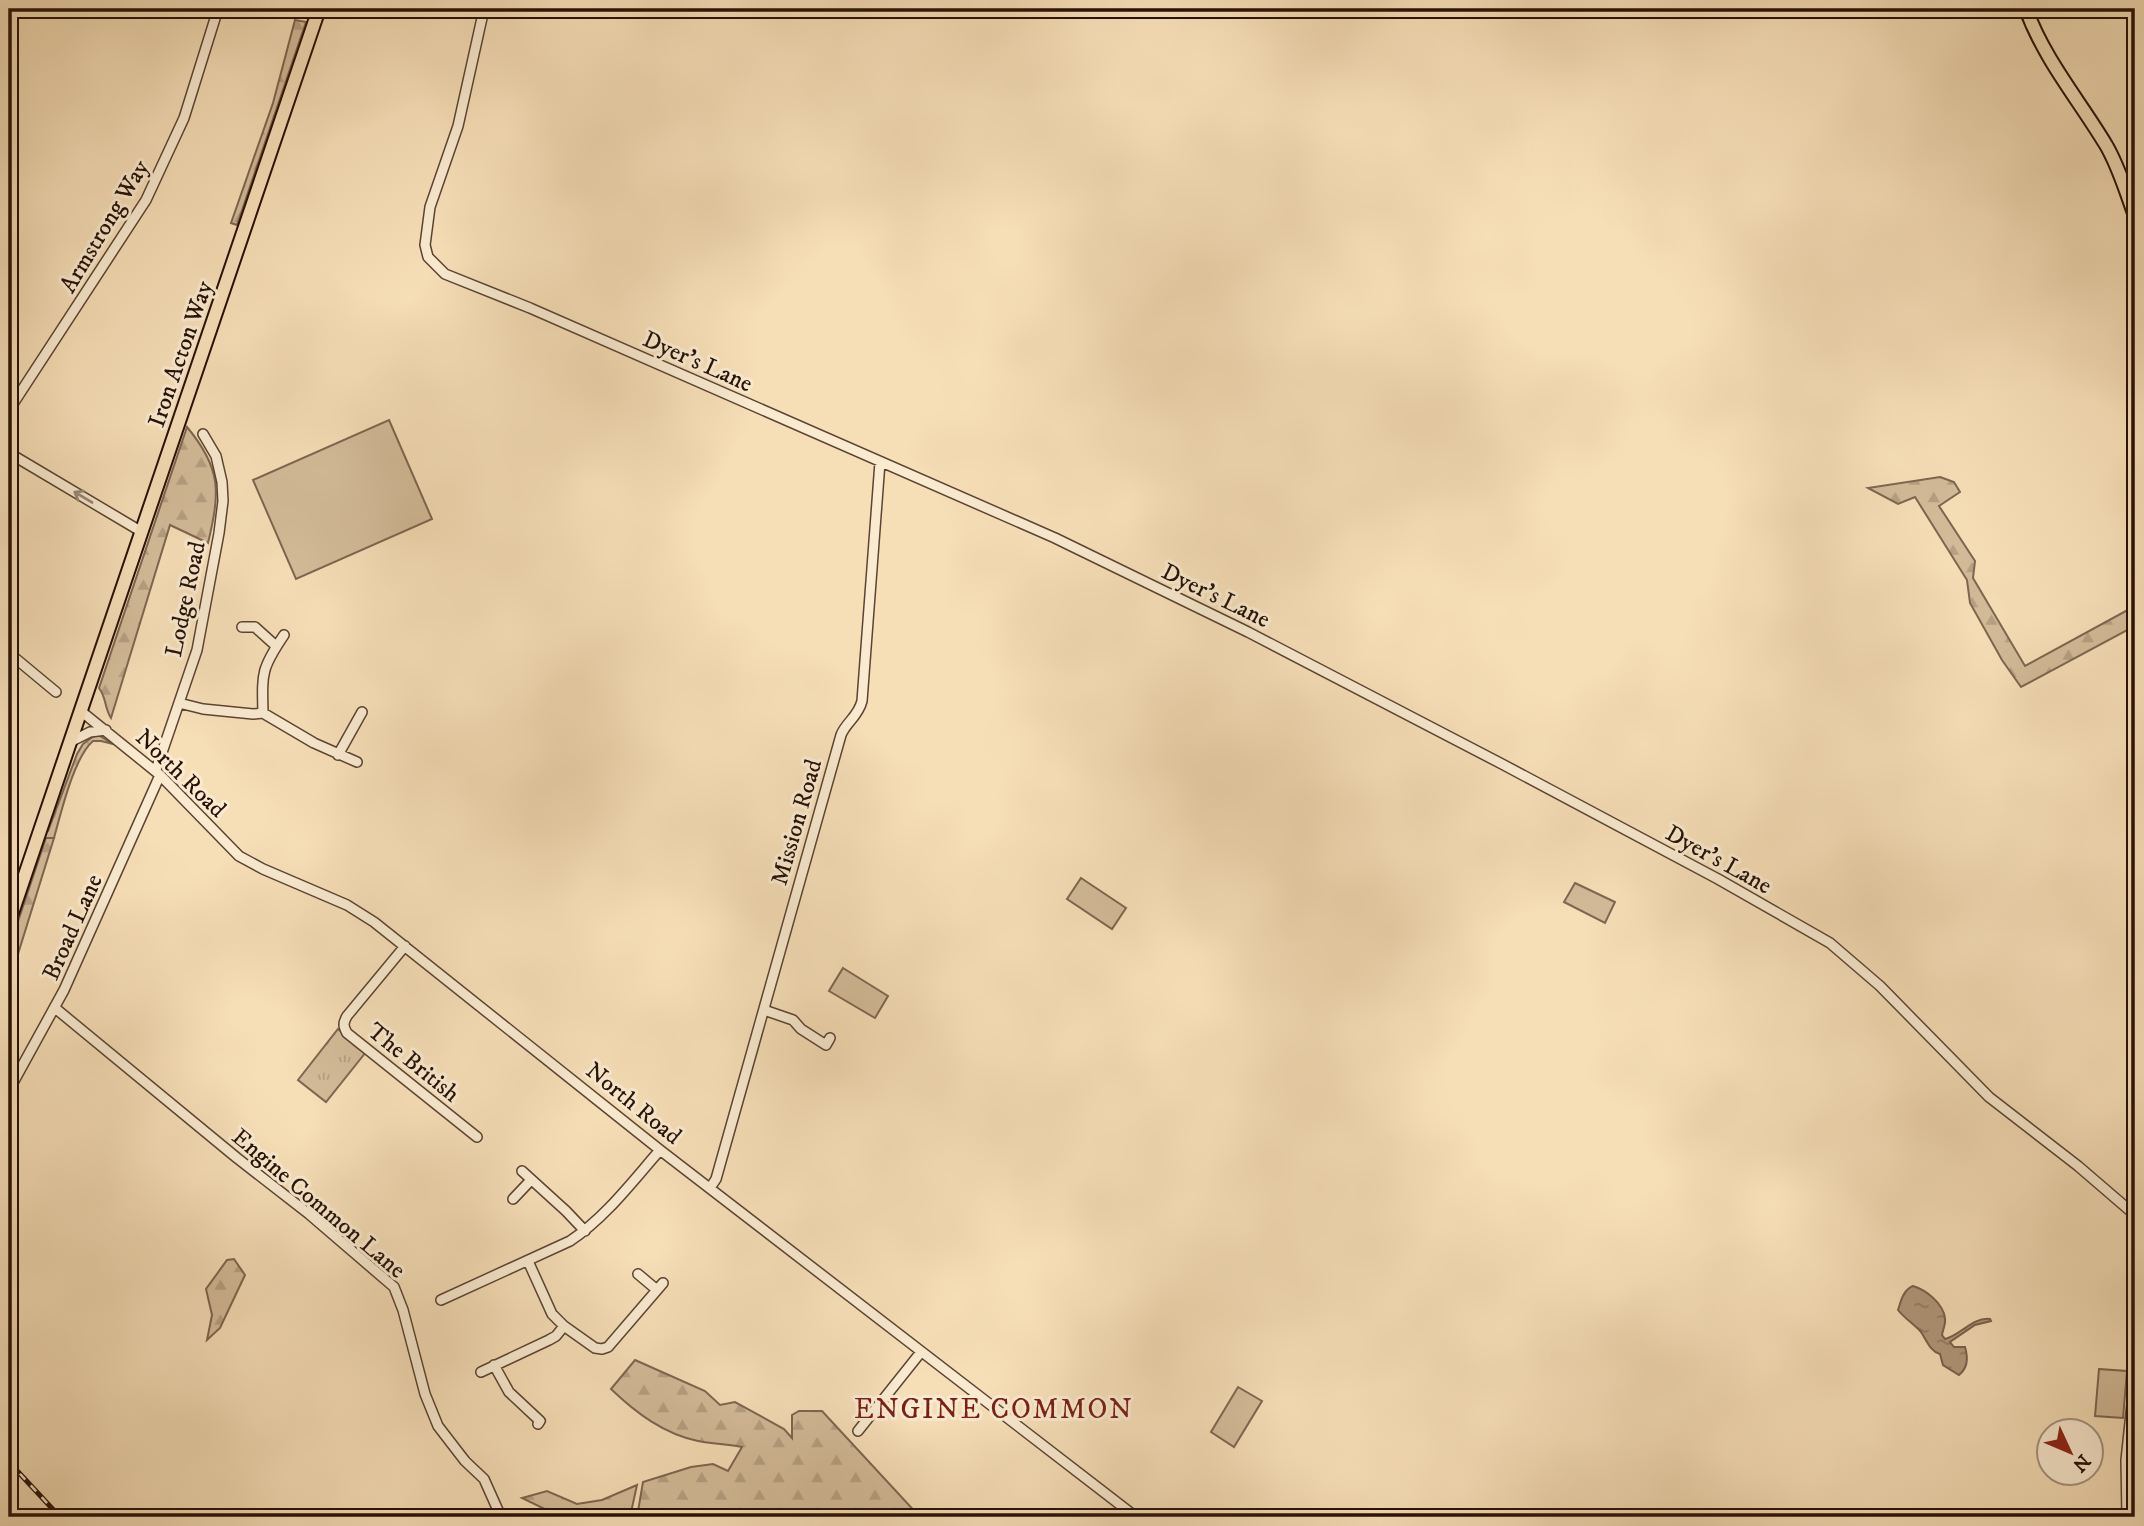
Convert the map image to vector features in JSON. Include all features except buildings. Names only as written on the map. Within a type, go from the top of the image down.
[{"type":"main road","name":"Iron Acton Way","points":[[9,922],[318,9]]},
{"type":"main road","points":[[2026,9],[2047,53],[2106,147],[2119,172],[2135,215]]},
{"type":"street","name":"Armstrong Way","points":[[9,410],[146,200],[190,101],[218,9]]},
{"type":"street","name":"Dyer's Lane","points":[[484,9],[458,126],[426,224],[425,245],[428,257],[445,274],[530,308],[1055,538],[1248,632],[1695,867],[1830,943],[1880,986],[1989,1097],[2078,1166],[2135,1215]]},
{"type":"street","name":"Lodge Road","points":[[158,773],[201,635],[223,500],[216,456],[203,434]]},
{"type":"street","points":[[9,453],[142,533]]},
{"type":"street","name":"Mission Road","points":[[710,1188],[716,1178],[842,730],[857,715],[862,701],[880,462]]},
{"type":"street","points":[[242,627],[255,627],[276,646]]},
{"type":"street","points":[[263,713],[262,679],[266,661],[284,635]]},
{"type":"street","points":[[9,653],[56,692]]},
{"type":"street","points":[[179,703],[203,709],[263,713],[338,755],[357,762]]},
{"type":"street","name":"North Road","points":[[82,712],[158,773],[239,856],[347,905],[405,946],[660,1150],[1136,1517]]},
{"type":"street","points":[[338,755],[362,712]]},
{"type":"street","name":"North Road","points":[[71,742],[90,732],[106,730]]},
{"type":"street","name":"Broad Lane","points":[[9,1090],[55,1008],[158,773]]},
{"type":"street","name":"The British","points":[[405,946],[347,1016],[343,1022],[344,1028],[477,1137]]},
{"type":"street","name":"Engine Common Lane","points":[[55,1008],[309,1214],[394,1287],[403,1310],[425,1394],[438,1426],[465,1461],[484,1479],[501,1517]]},
{"type":"street","points":[[764,1010],[793,1020],[801,1029],[826,1045],[830,1038]]},
{"type":"street","points":[[441,1300],[570,1241],[585,1231],[660,1150]]},
{"type":"street","points":[[522,1171],[585,1231]]},
{"type":"street","points":[[513,1199],[531,1180]]},
{"type":"street","points":[[528,1261],[552,1314],[564,1326],[595,1348],[601,1349],[608,1347],[660,1287],[638,1274]]},
{"type":"street","points":[[481,1371],[549,1340],[564,1326]]},
{"type":"street","points":[[858,1431],[921,1352]]},
{"type":"street","points":[[494,1366],[509,1392],[540,1421],[538,1424]]},
{"type":"street","points":[[2127,1517],[2126,1460],[2135,1376]]},
{"type":"green space","points":[[295,20],[306,22],[237,225],[231,223],[273,103]]},
{"type":"green space","points":[[389,420],[432,519],[296,579],[253,480]]},
{"type":"green space","points":[[187,427],[207,456],[215,482],[215,509],[208,543],[170,525],[111,718],[99,688]]},
{"type":"green space","points":[[1940,477],[1954,482],[1960,492],[1939,506],[1975,561],[1973,578],[2025,666],[2135,606],[2135,626],[2021,687],[2002,660],[1970,603],[1967,580],[1915,497],[1898,504],[1868,488]]},
{"type":"green space","points":[[94,736],[100,736],[113,744],[93,741],[80,759],[54,838],[46,838],[9,948],[9,939],[44,833],[48,831],[77,754],[83,744]]},
{"type":"green space","points":[[46,838],[54,838],[9,983],[9,948]]},
{"type":"green space","points":[[1081,878],[1126,908],[1112,929],[1067,899]]},
{"type":"green space","points":[[1575,883],[1615,902],[1605,923],[1564,902]]},
{"type":"green space","points":[[843,968],[888,996],[875,1018],[829,991]]},
{"type":"green space","points":[[338,1029],[366,1052],[326,1102],[298,1080]]},
{"type":"green space","points":[[234,1259],[245,1275],[220,1328],[207,1340],[212,1315],[206,1289],[227,1260]]},
{"type":"green space","points":[[635,1360],[705,1391],[720,1405],[735,1402],[784,1429],[792,1438],[792,1415],[799,1411],[822,1411],[920,1517],[637,1517],[643,1482],[691,1467],[713,1464],[728,1471],[742,1447],[686,1438],[662,1428],[630,1406],[611,1389]]},
{"type":"green space","points":[[2099,1369],[2127,1371],[2123,1418],[2095,1416]]},
{"type":"green space","points":[[1238,1387],[1262,1401],[1234,1447],[1211,1432]]},
{"type":"green space","points":[[637,1485],[630,1517],[561,1517],[522,1498],[547,1491],[577,1504],[602,1500]]},
{"type":"water","points":[[1913,1286],[1928,1294],[1941,1307],[1945,1318],[1942,1335],[1945,1339],[1972,1323],[1990,1319],[1991,1321],[1975,1325],[1950,1342],[1954,1347],[1965,1347],[1966,1362],[1959,1375],[1943,1365],[1940,1354],[1931,1348],[1921,1332],[1898,1310],[1905,1293]]},
{"type":"railway","points":[[9,1462],[60,1517]]},
{"type":"district","name":"ENGINE COMMON","points":[[994,1408]]}]
